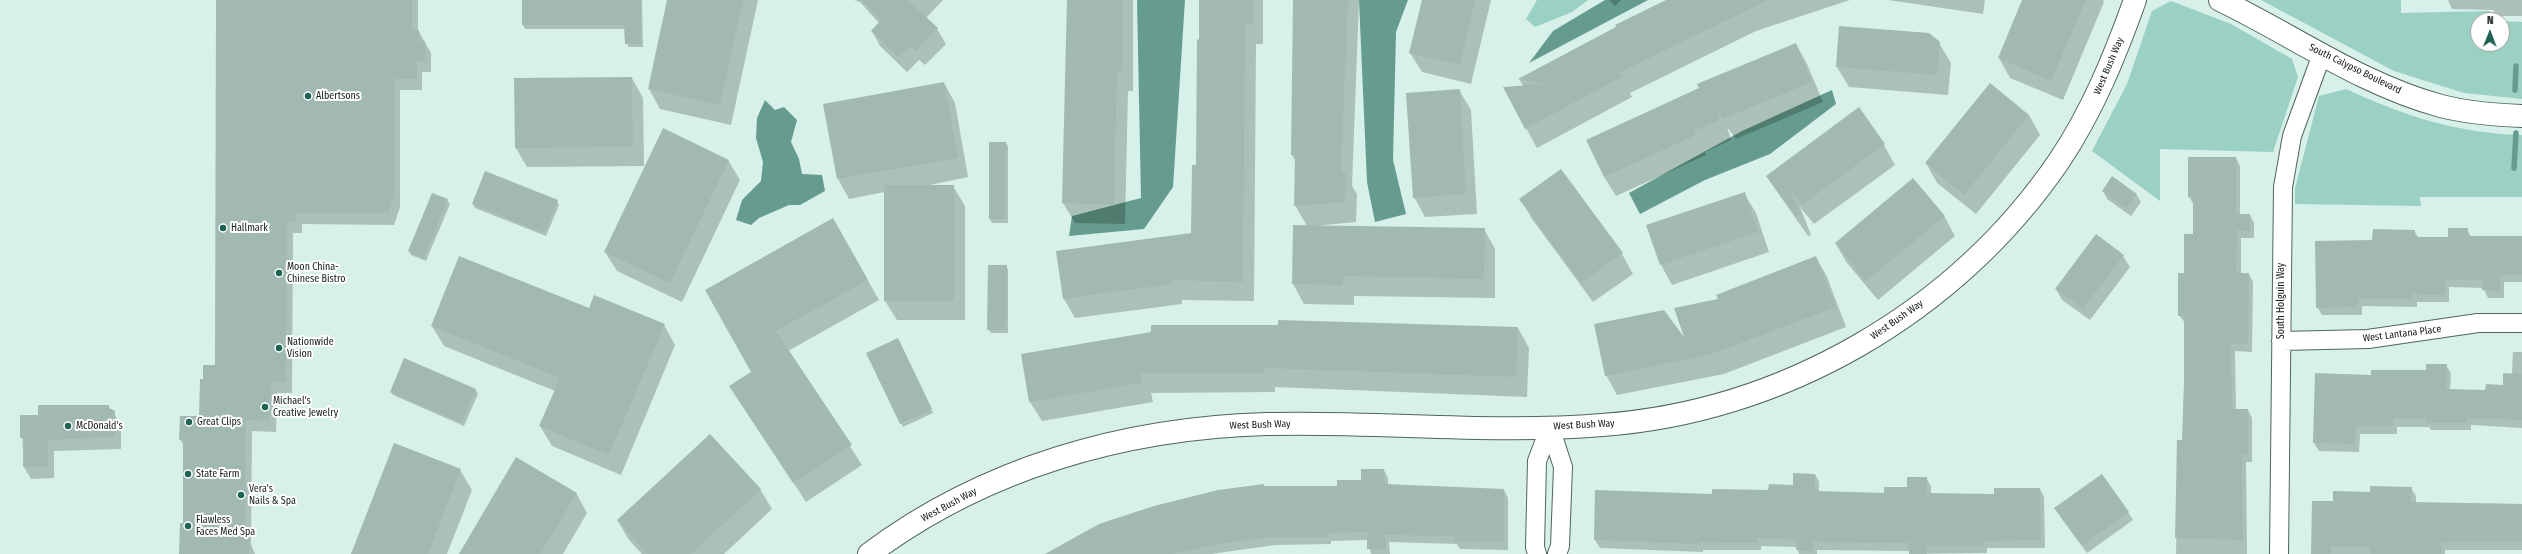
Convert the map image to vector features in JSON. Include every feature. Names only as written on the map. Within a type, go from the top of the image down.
[{"type":"street","name":"West Bush Way","points":[[868,554],[923,518],[987,485],[1053,459],[1136,437],[1201,428],[1267,424],[1550,427],[1622,424],[1688,413],[1738,400],[1816,369],[1873,338],[1904,317],[1981,253],[2042,185],[2061,158],[2099,92],[2135,0]]},
{"type":"street","name":"South Calypso Boulevard","points":[[2220,0],[2322,54],[2393,89],[2441,106],[2488,114],[2522,116]]},
{"type":"street","name":"South Holguin Way","points":[[2278,554],[2283,187],[2285,166],[2297,118],[2322,54]]},
{"type":"street","name":"West Lantana Place","points":[[2281,341],[2368,339],[2478,323],[2522,324]]},
{"type":"street","points":[[1537,554],[1535,547],[1537,461],[1550,427]]},
{"type":"street","points":[[1550,427],[1563,467],[1560,546],[1557,554]]},
{"type":"shaded area","points":[[1137,0],[1185,0],[1173,187],[1144,229],[1069,236],[1072,216],[1141,198]]},
{"type":"shaded area","points":[[1359,0],[1408,0],[1396,32],[1393,160],[1406,214],[1375,222],[1367,182]]},
{"type":"shaded area","points":[[1537,0],[1588,0],[1572,12],[1535,27],[1526,19]]},
{"type":"shaded area","points":[[1605,0],[1648,0],[1529,63],[1553,31]]},
{"type":"shaded area","points":[[2261,0],[2401,0],[2401,13],[2489,11],[2470,12],[2470,52],[2510,52],[2510,21],[2522,22],[2522,99],[2464,93],[2394,71]]},
{"type":"shaded area","points":[[2171,1],[2231,24],[2292,59],[2298,77],[2273,152],[2160,149],[2160,201],[2092,151],[2127,84],[2152,11]]},
{"type":"shaded area","points":[[2346,89],[2410,115],[2453,127],[2499,134],[2522,135],[2522,197],[2420,197],[2421,206],[2295,204],[2295,188],[2319,96]]},
{"type":"shaded area","points":[[1832,90],[1836,104],[1770,154],[1705,180],[1640,214],[1629,193],[1742,131]]},
{"type":"shaded area","points":[[765,100],[775,110],[784,107],[797,120],[791,142],[799,159],[802,174],[822,175],[825,191],[800,205],[789,205],[759,218],[751,225],[736,220],[742,200],[761,181],[763,162],[756,138],[757,118]]},
{"type":"building","points":[[216,0],[412,0],[412,30],[419,30],[419,41],[425,41],[425,61],[417,61],[417,79],[394,79],[394,195],[388,214],[296,213],[296,222],[287,222],[286,382],[271,382],[270,421],[246,420],[245,538],[249,538],[249,554],[179,554],[180,523],[183,523],[183,440],[179,440],[180,416],[199,416],[200,379],[203,379],[203,365],[215,365]]},
{"type":"building","points":[[522,0],[641,0],[641,44],[625,44],[624,25],[522,25]]},
{"type":"building","points":[[667,0],[743,0],[720,105],[648,89]]},
{"type":"building","points":[[861,0],[908,0],[938,28],[916,51],[910,46],[898,57],[871,31],[881,20]]},
{"type":"building","points":[[1067,0],[1122,0],[1122,71],[1117,71],[1114,205],[1062,203]]},
{"type":"building","points":[[1199,0],[1253,0],[1253,25],[1245,25],[1243,282],[1171,280],[1172,284],[1063,299],[1056,251],[1191,233],[1192,165],[1196,165],[1197,39],[1199,40]]},
{"type":"building","points":[[1293,0],[1348,0],[1341,173],[1346,173],[1345,202],[1294,206],[1295,155],[1291,155]]},
{"type":"building","points":[[1422,0],[1475,0],[1460,65],[1409,53]]},
{"type":"building","points":[[1666,0],[1768,0],[1619,73],[1622,77],[1525,129],[1503,87],[1543,84],[1518,79],[1616,27],[1615,25]]},
{"type":"building","points":[[2022,0],[2086,0],[2051,81],[1998,58]]},
{"type":"building","points":[[1839,26],[1929,33],[1940,42],[1937,75],[1836,67]]},
{"type":"building","points":[[1796,43],[1812,82],[1723,119],[1717,111],[1720,120],[1694,131],[1696,135],[1604,177],[1586,140],[1699,88],[1697,84]]},
{"type":"building","points":[[632,77],[633,147],[515,148],[514,78]]},
{"type":"building","points":[[944,82],[958,158],[837,179],[823,104]]},
{"type":"building","points":[[1990,83],[2029,115],[1964,195],[1925,163]]},
{"type":"building","points":[[1460,89],[1466,194],[1413,198],[1406,93]]},
{"type":"building","points":[[1859,107],[1885,144],[1802,205],[1791,191],[1800,215],[1796,217],[1766,176]]},
{"type":"building","points":[[663,128],[729,160],[670,283],[604,252]]},
{"type":"building","points":[[989,142],[1006,142],[1006,219],[989,219]]},
{"type":"building","points":[[2188,157],[2236,157],[2236,214],[2250,214],[2250,231],[2237,230],[2236,273],[2249,273],[2248,344],[2231,344],[2232,409],[2248,409],[2248,455],[2242,455],[2243,540],[2175,538],[2177,440],[2182,440],[2184,386],[2184,316],[2178,316],[2178,273],[2184,273],[2184,234],[2193,234],[2193,197],[2188,197]]},
{"type":"building","points":[[1561,169],[1623,253],[1581,283],[1519,199]]},
{"type":"building","points":[[485,171],[558,200],[544,233],[472,204]]},
{"type":"building","points":[[2112,176],[2137,194],[2126,208],[2102,191]]},
{"type":"building","points":[[1913,178],[1945,216],[1866,281],[1835,243]]},
{"type":"building","points":[[884,185],[954,185],[954,301],[884,301]]},
{"type":"building","points":[[1745,192],[1758,232],[1660,265],[1646,225]]},
{"type":"building","points":[[432,193],[448,199],[424,258],[408,251]]},
{"type":"building","points":[[833,218],[868,280],[776,331],[852,445],[793,483],[729,386],[751,372],[705,290]]},
{"type":"building","points":[[1293,225],[1485,228],[1484,279],[1343,276],[1343,285],[1292,284]]},
{"type":"building","points":[[2448,228],[2468,228],[2467,236],[2522,236],[2522,275],[2500,275],[2500,291],[2482,290],[2482,280],[2445,280],[2445,295],[2413,294],[2413,299],[2358,298],[2358,307],[2316,308],[2315,241],[2372,240],[2373,229],[2415,230],[2415,237],[2448,237]]},
{"type":"building","points":[[2096,234],[2124,255],[2083,309],[2055,289]]},
{"type":"building","points":[[459,256],[589,308],[594,295],[665,324],[609,455],[539,426],[560,378],[431,326]]},
{"type":"building","points":[[1816,256],[1836,307],[1712,354],[1605,376],[1594,324],[1664,310],[1684,337],[1674,308],[1718,299],[1716,295]]},
{"type":"building","points":[[988,265],[1007,265],[1006,330],[987,330]]},
{"type":"building","points":[[1278,320],[1518,327],[1516,377],[1264,368],[1264,373],[1141,373],[1142,383],[1029,402],[1021,354],[1151,332],[1151,325],[1278,325]]},
{"type":"building","points":[[898,338],[932,409],[900,424],[866,353]]},
{"type":"building","points":[[404,358],[476,389],[462,423],[390,392]]},
{"type":"building","points":[[2426,364],[2447,364],[2446,389],[2485,390],[2486,384],[2503,385],[2503,373],[2522,374],[2522,420],[2467,418],[2467,423],[2426,423],[2426,419],[2393,419],[2393,426],[2356,426],[2355,444],[2313,443],[2315,373],[2371,375],[2371,370],[2426,370]]},
{"type":"building","name":"McDonald's","points":[[38,405],[109,405],[109,408],[115,411],[115,437],[48,440],[48,467],[23,467],[24,438],[20,438],[20,415],[38,415]]},
{"type":"building","points":[[710,434],[761,489],[691,554],[648,554],[617,520]]},
{"type":"building","points":[[394,443],[461,469],[428,554],[351,554]]},
{"type":"building","points":[[516,457],[577,493],[540,554],[459,554]]},
{"type":"building","points":[[1361,469],[1384,469],[1385,484],[1504,489],[1504,542],[1455,542],[1455,536],[1385,535],[1386,549],[1367,549],[1367,532],[1327,533],[1327,537],[1270,537],[1214,545],[1173,554],[1045,554],[1099,524],[1154,506],[1218,490],[1264,484],[1264,486],[1337,486],[1337,480],[1361,480]]},
{"type":"building","points":[[1793,473],[1815,474],[1815,491],[1884,493],[1884,487],[1907,487],[1907,477],[1927,477],[1927,493],[1994,494],[1994,488],[2040,488],[2041,540],[1983,541],[1983,546],[1927,546],[1927,554],[1909,554],[1909,543],[1813,542],[1813,551],[1796,550],[1797,540],[1757,538],[1757,543],[1699,542],[1699,544],[1594,540],[1595,490],[1712,494],[1712,489],[1768,490],[1769,484],[1793,485]]},
{"type":"building","points":[[2102,474],[2129,512],[2082,546],[2054,508]]},
{"type":"building","points":[[2370,486],[2412,487],[2411,502],[2522,504],[2522,542],[2441,542],[2441,554],[2370,554],[2370,547],[2331,546],[2331,554],[2311,554],[2312,501],[2333,501],[2333,491],[2370,492]]},
{"type":"waterway","points":[[2515,90],[2516,66]]},
{"type":"waterway","points":[[2514,168],[2516,133]]},
{"type":"place","name":"Albertsons","points":[[308,96]]},
{"type":"place","name":"Hallmark","points":[[223,228]]},
{"type":"place","name":"Moon China- Chinese Bistro","points":[[279,273]]},
{"type":"place","name":"Nationwide Vision","points":[[279,348]]},
{"type":"place","name":"Michael's Creative Jewelry","points":[[265,407]]},
{"type":"place","name":"Great Clips","points":[[189,422]]},
{"type":"place","name":"McDonald's","points":[[68,426]]},
{"type":"place","name":"State Farm","points":[[188,474]]},
{"type":"place","name":"Vera's Nails & Spa","points":[[241,495]]},
{"type":"place","name":"Flawless Faces Med Spa","points":[[188,526]]}]
